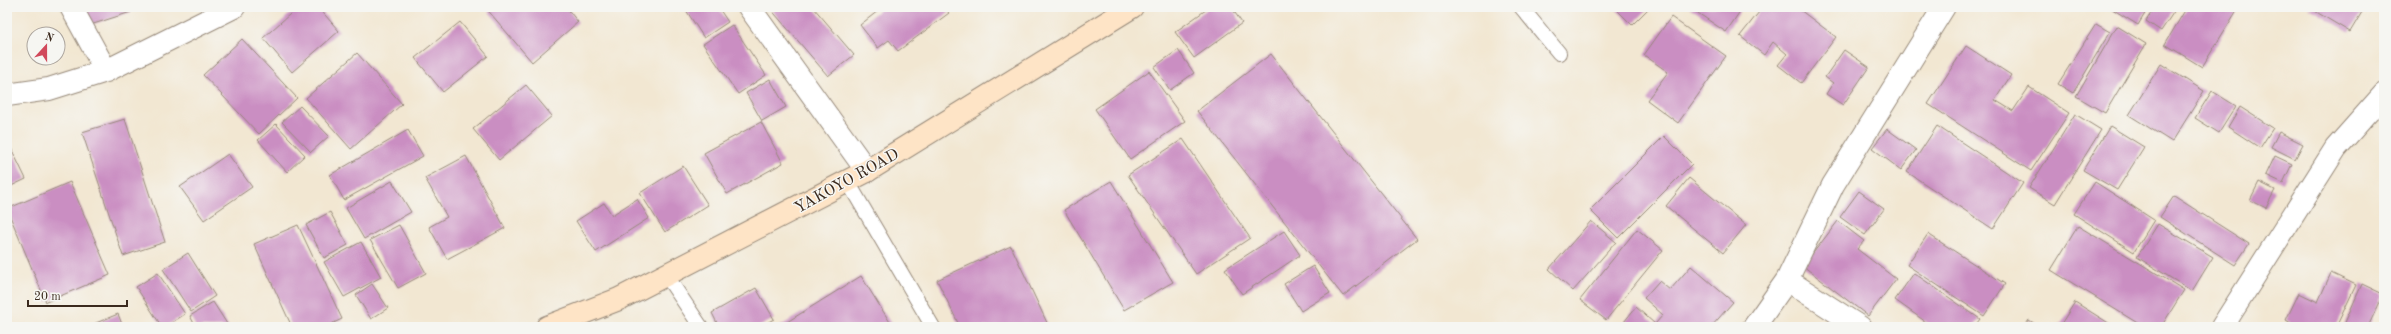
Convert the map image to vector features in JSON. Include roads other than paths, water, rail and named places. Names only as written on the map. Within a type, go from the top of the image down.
[{"type":"main road","name":"YAKOYO ROAD","points":[[547,327],[619,299],[848,182],[1132,7]]},
{"type":"street","points":[[71,7],[106,71]]},
{"type":"street","points":[[7,95],[49,89],[106,71],[234,7]]},
{"type":"street","points":[[749,7],[867,171]]},
{"type":"street","points":[[1754,327],[1787,280],[1833,185],[1944,7]]},
{"type":"street","points":[[2222,327],[2336,148],[2384,94]]},
{"type":"street","points":[[1787,280],[1860,327]]},
{"type":"lane","points":[[1521,7],[1558,54]]},
{"type":"lane","points":[[848,182],[933,327]]},
{"type":"lane","points":[[666,275],[702,327]]}]
